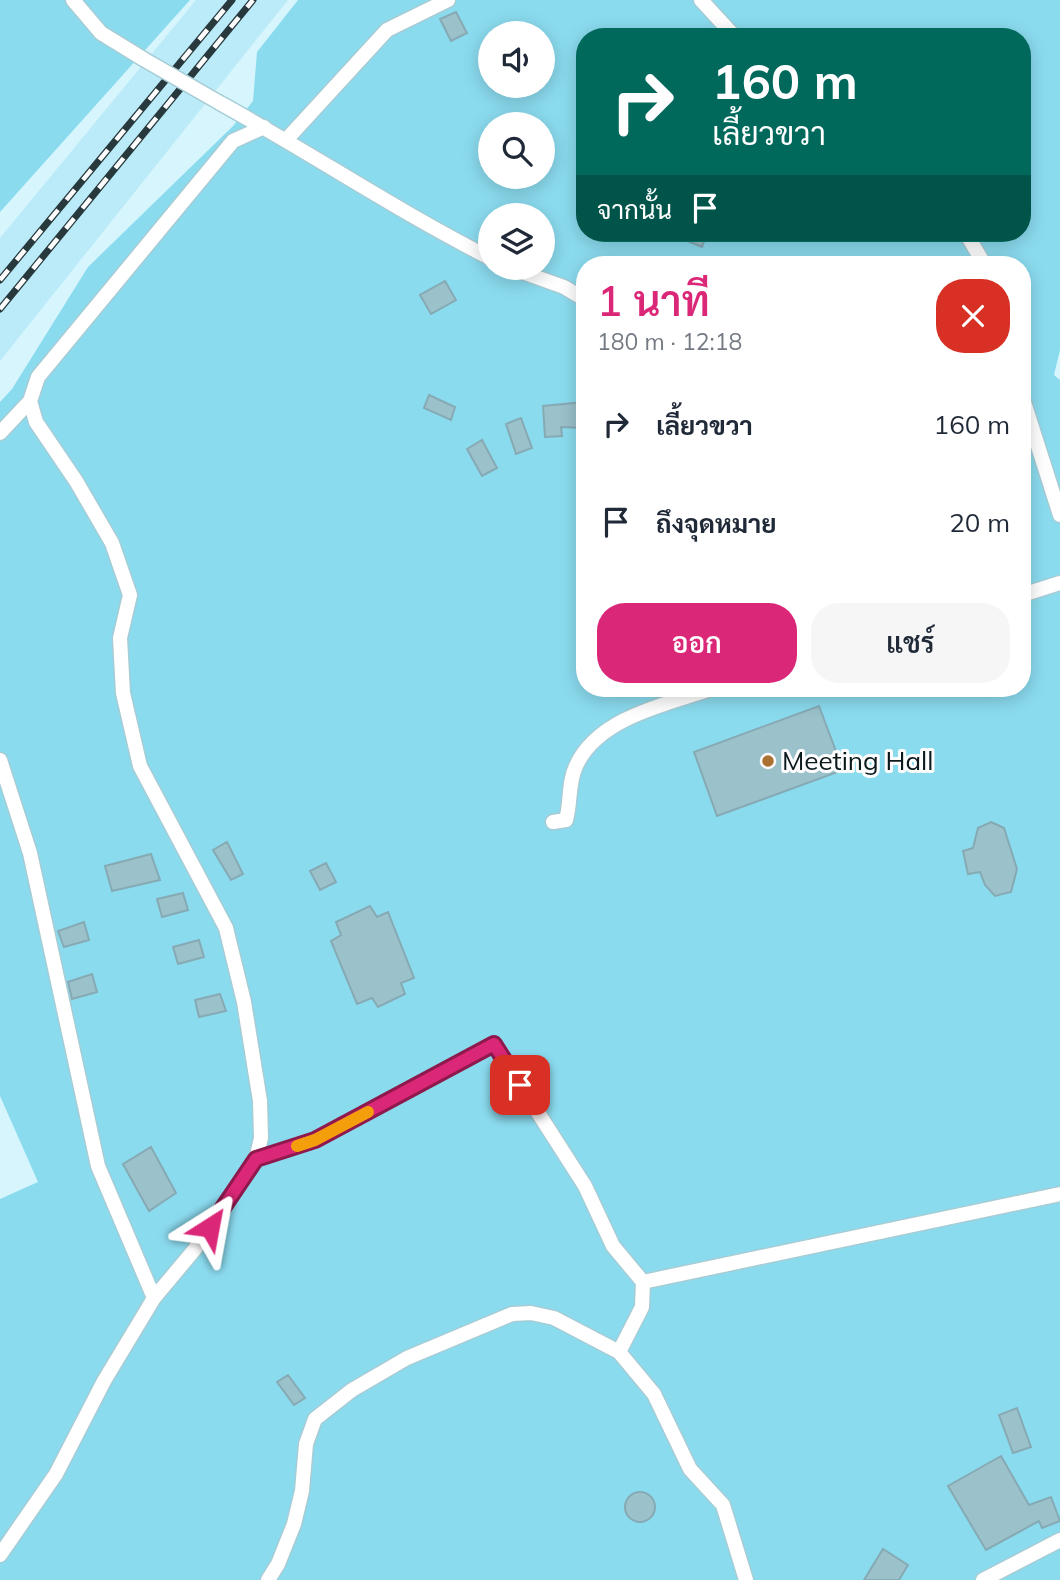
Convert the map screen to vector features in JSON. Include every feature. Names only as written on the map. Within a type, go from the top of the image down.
[{"type":"street","points":[[73,0],[101,33],[286,139],[417,221],[478,252]]},
{"type":"street","points":[[286,139],[379,36],[408,18],[448,0]]},
{"type":"street","points":[[701,0],[727,28]]},
{"type":"street","points":[[0,433],[30,401],[38,377],[233,141],[264,127]]},
{"type":"street","points":[[544,280],[576,294]]},
{"type":"street","points":[[0,1555],[56,1474],[104,1381],[154,1298],[195,1249],[256,1159],[261,1138],[260,1101],[244,1002],[226,928],[140,766],[123,693],[120,638],[130,595],[111,543],[76,481],[36,422],[30,401]]},
{"type":"street","points":[[1031,424],[1060,515]]},
{"type":"street","points":[[1031,592],[1060,583]]},
{"type":"street","points":[[554,822],[566,820],[575,766],[596,738],[649,710],[687,697]]},
{"type":"street","points":[[0,760],[30,853],[99,1166],[154,1298]]},
{"type":"street","points":[[256,1159],[315,1140],[494,1044],[585,1186],[613,1246],[643,1282],[642,1307],[619,1352]]},
{"type":"street","points":[[643,1282],[1060,1194]]},
{"type":"street","points":[[268,1580],[293,1524],[310,1430],[328,1407],[407,1358],[512,1314],[531,1313],[554,1318],[619,1352],[654,1394],[690,1469],[723,1504],[746,1580]]},
{"type":"street","points":[[983,1580],[1060,1541]]},
{"type":"shaded area","points":[[0,0],[190,0],[0,212]]},
{"type":"shaded area","points":[[196,0],[288,0],[0,361],[0,238]]},
{"type":"shaded area","points":[[298,0],[1060,0],[1060,350],[1054,375],[1060,380],[1060,1580],[0,1580],[0,1199],[38,1182],[0,1096],[0,402],[12,389],[88,267],[233,126],[253,101],[257,52]]},
{"type":"building","points":[[456,12],[467,33],[451,41],[440,19]]},
{"type":"building","points":[[690,242],[704,242],[702,247]]},
{"type":"building","points":[[445,281],[456,300],[431,314],[420,295]]},
{"type":"building","points":[[429,395],[455,407],[451,420],[424,408]]},
{"type":"building","points":[[576,403],[576,428],[561,427],[562,436],[545,437],[543,406]]},
{"type":"building","points":[[521,418],[532,448],[516,454],[506,424]]},
{"type":"building","points":[[482,440],[497,468],[482,476],[467,449]]},
{"type":"building","name":"Meeting Hall","points":[[819,706],[843,770],[717,816],[694,752]]},
{"type":"building","points":[[991,822],[1004,828],[1017,869],[1011,892],[995,896],[985,885],[980,872],[968,874],[963,851],[973,848],[978,828]]},
{"type":"building","points":[[227,842],[243,874],[231,880],[213,850]]},
{"type":"building","points":[[151,854],[160,880],[112,891],[105,866]]},
{"type":"building","points":[[326,863],[336,882],[320,890],[310,871]]},
{"type":"building","points":[[183,893],[188,910],[162,917],[157,899]]},
{"type":"building","points":[[370,906],[377,917],[388,912],[414,978],[401,983],[405,994],[378,1007],[372,998],[357,1004],[331,941],[341,935],[336,922]]},
{"type":"building","points":[[84,922],[89,940],[64,947],[58,931]]},
{"type":"building","points":[[199,940],[204,957],[178,964],[173,947]]},
{"type":"building","points":[[92,974],[97,992],[72,999],[68,982]]},
{"type":"building","points":[[220,994],[226,1011],[199,1017],[195,1000]]},
{"type":"building","points":[[151,1147],[176,1193],[149,1211],[123,1164]]},
{"type":"building","points":[[288,1375],[305,1398],[294,1405],[277,1382]]},
{"type":"building","points":[[1017,1408],[1031,1447],[1013,1453],[999,1415]]},
{"type":"building","points":[[1001,1456],[1029,1505],[1051,1497],[1060,1521],[1042,1528],[1039,1521],[986,1550],[948,1486]]},
{"type":"building","points":[[640,1492],[651,1496],[655,1507],[651,1518],[640,1522],[629,1518],[625,1507],[629,1496]]},
{"type":"building","points":[[883,1549],[908,1565],[899,1580],[864,1580]]},
{"type":"railway","points":[[0,280],[232,0]]},
{"type":"railway","points":[[0,309],[253,0]]},
{"type":"slow traffic","points":[[297,1146],[315,1140],[368,1112]]},
{"type":"place","name":"Meeting Hall","points":[[768,761]]},
{"type":"route","points":[[210,1227],[256,1159],[315,1140],[494,1044],[520,1085]]}]
